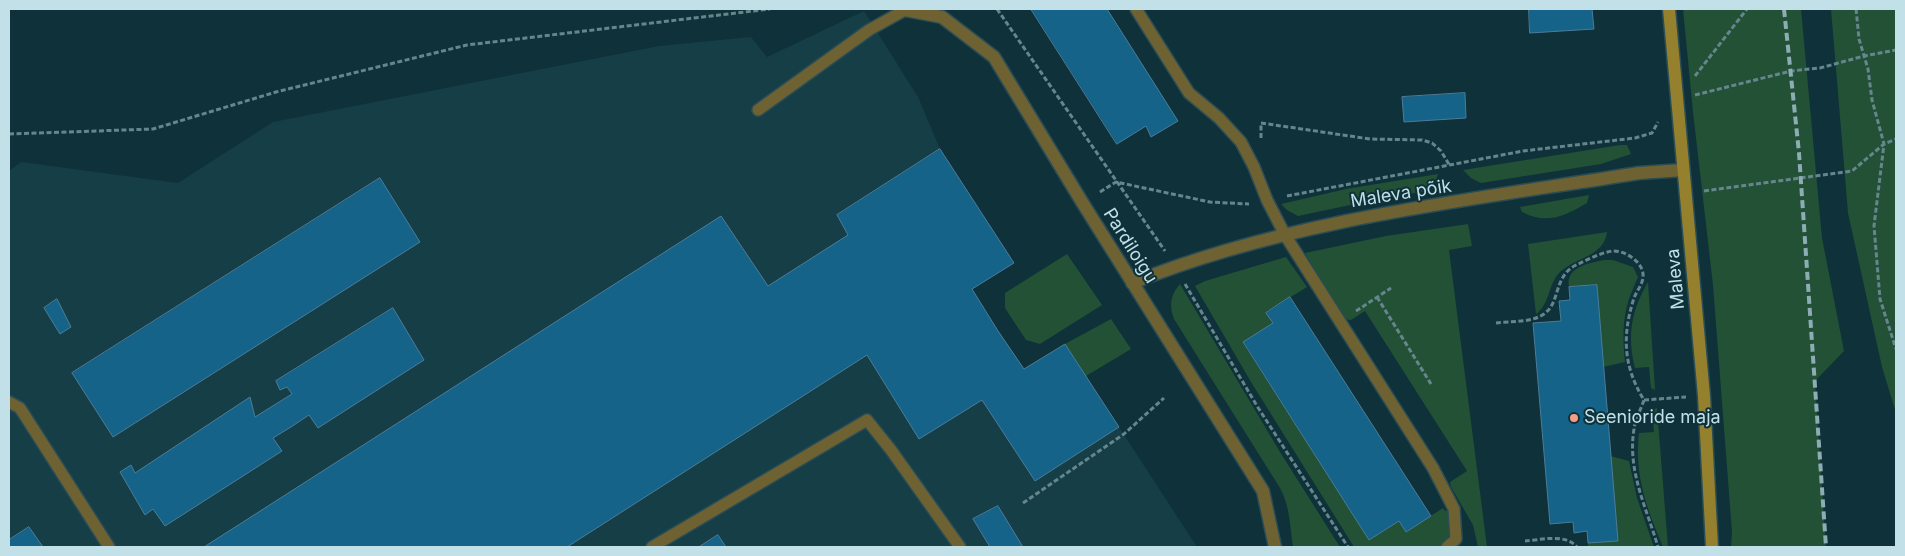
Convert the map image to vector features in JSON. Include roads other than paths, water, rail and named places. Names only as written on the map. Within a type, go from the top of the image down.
[{"type":"street","name":"Maleva","points":[[1669,9],[1704,396],[1712,547]]},
{"type":"street","name":"Pardiloigu","points":[[905,10],[944,13],[994,56],[1132,283],[1263,490],[1275,547]]},
{"type":"street","name":"Maleva põik","points":[[1132,283],[1175,266],[1285,235],[1348,220],[1639,173],[1683,170]]},
{"type":"lane","points":[[1136,9],[1189,93],[1219,118],[1241,142],[1285,235],[1432,468],[1454,509],[1456,539],[1447,547]]},
{"type":"lane","points":[[758,110],[870,30],[905,10]]},
{"type":"lane","points":[[9,402],[20,408],[110,547]]},
{"type":"lane","points":[[652,547],[867,420],[891,450],[960,547]]},
{"type":"railway","points":[[1784,9],[1799,153],[1826,547]]},
{"type":"place","name":"Seenioride maja","points":[[1574,418]]}]
